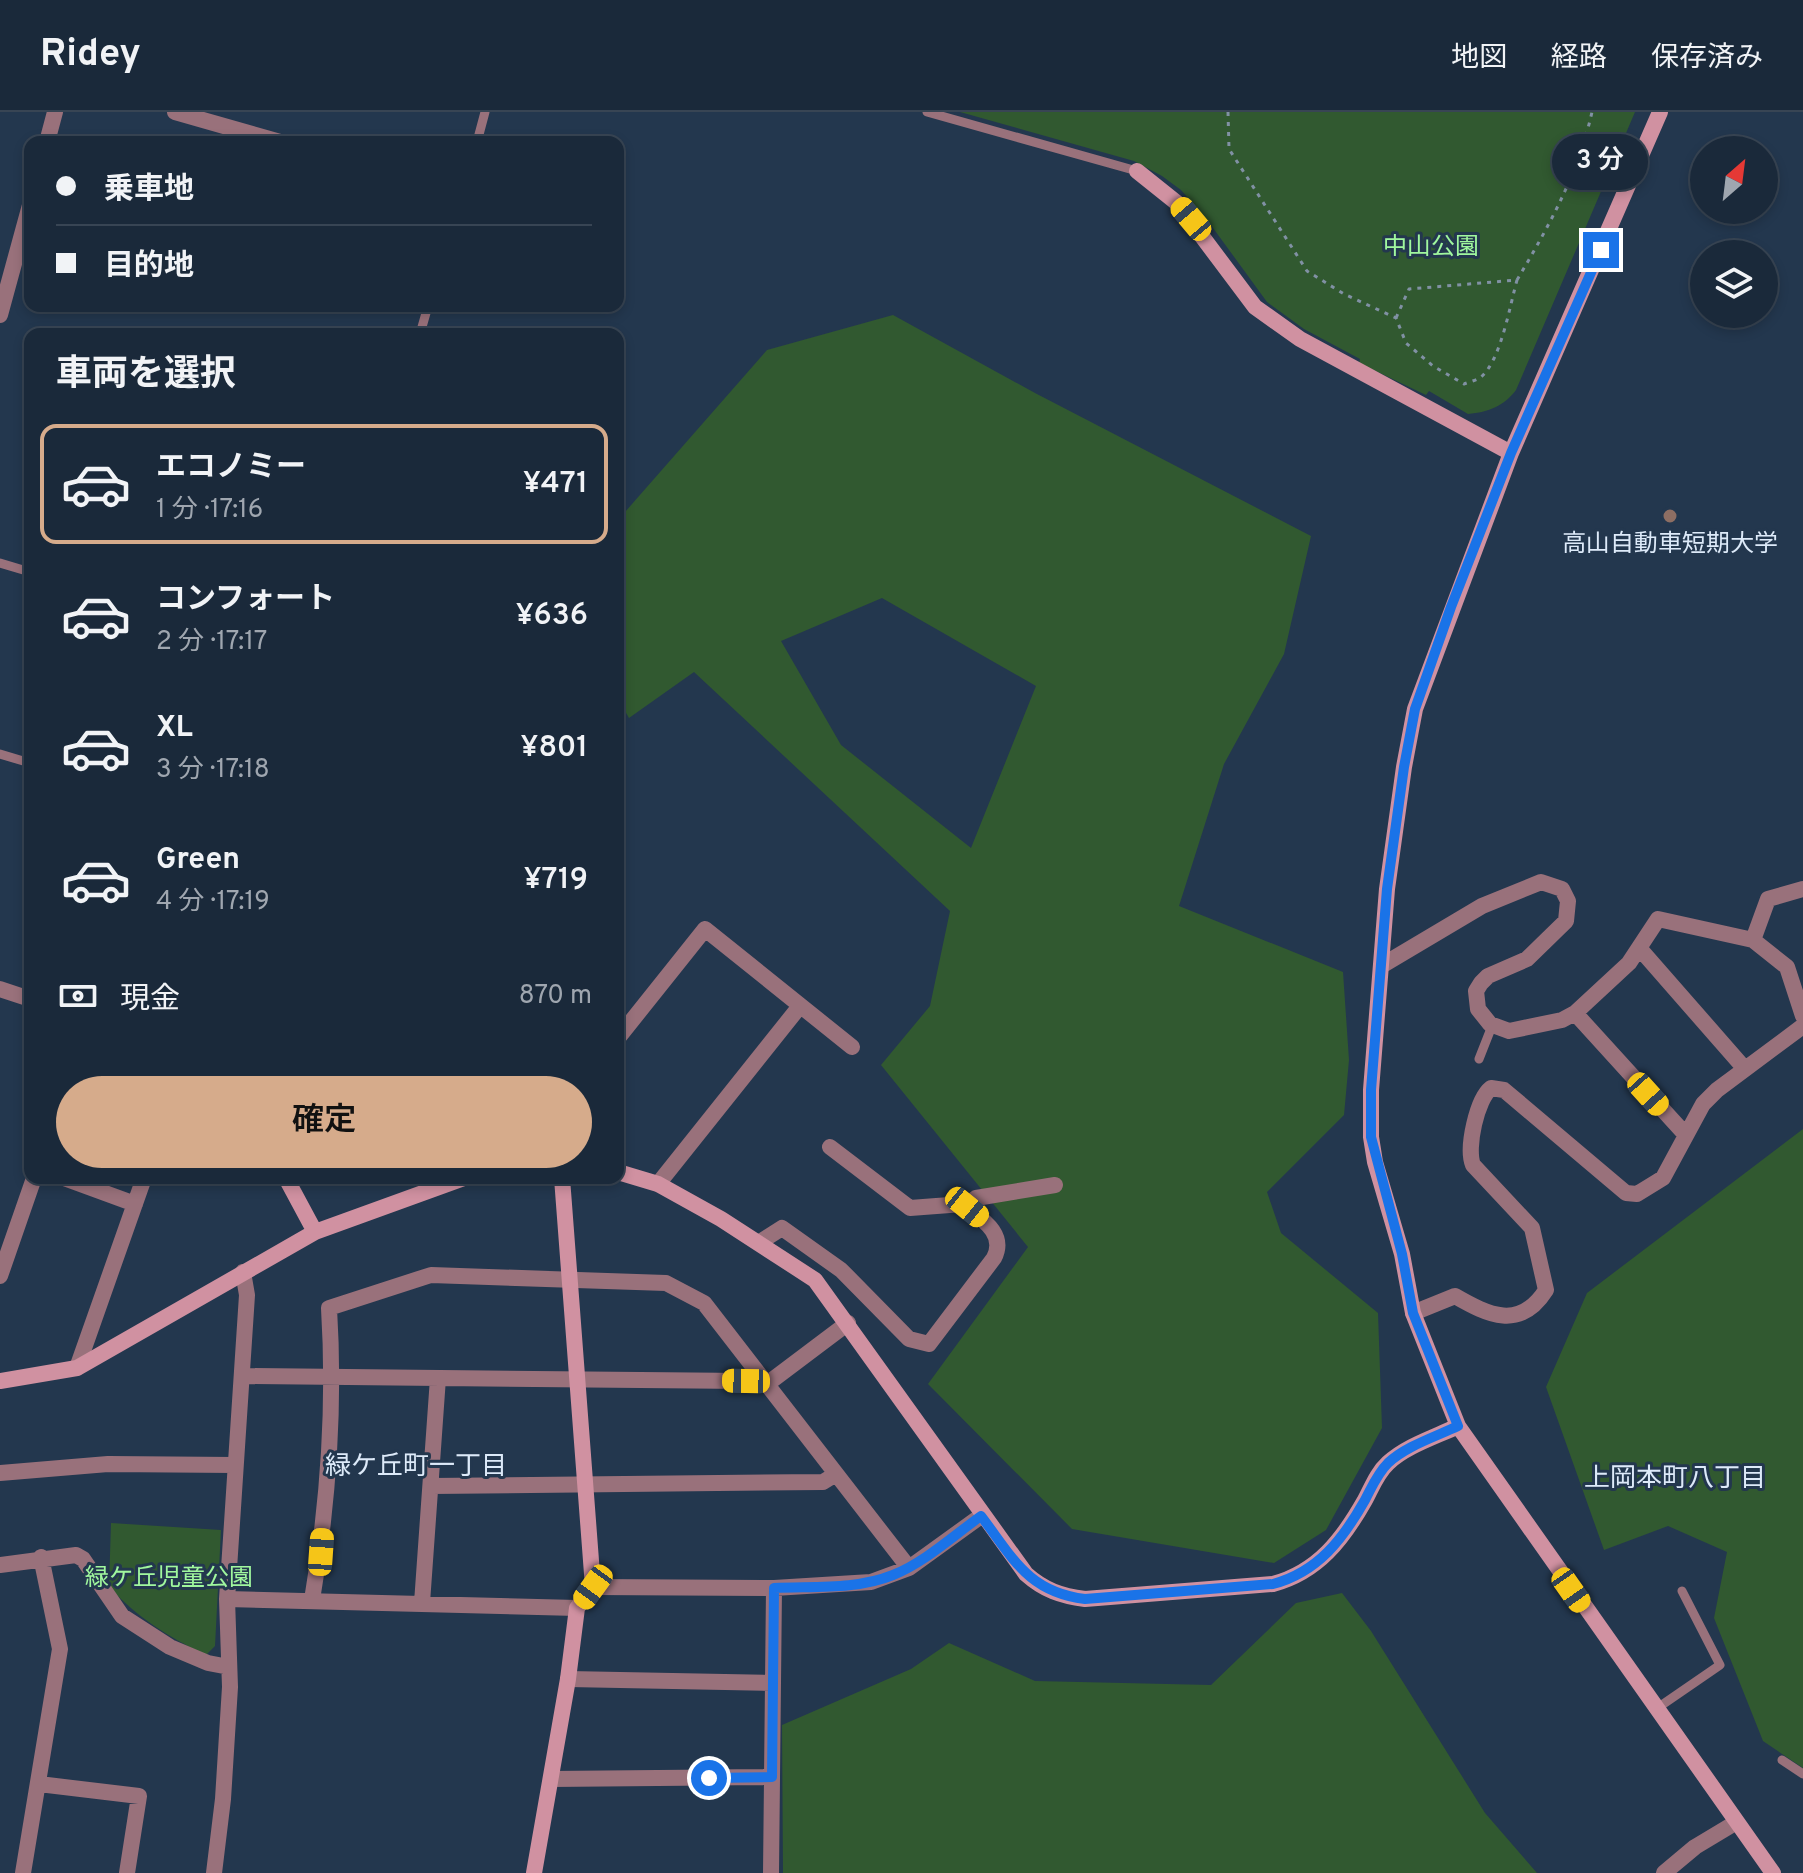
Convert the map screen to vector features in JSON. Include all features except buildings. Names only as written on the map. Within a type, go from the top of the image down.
[{"type":"street","points":[[49,136],[55,112]]},
{"type":"street","points":[[175,112],[259,136]]},
{"type":"street","points":[[1660,112],[1511,453],[1415,709],[1398,805],[1381,966],[1371,1090],[1371,1137],[1402,1254],[1413,1313],[1458,1426],[1655,1710],[1773,1873]]},
{"type":"street","points":[[1137,171],[1177,203],[1255,307],[1300,339],[1511,453]]},
{"type":"street","points":[[0,315],[24,227]]},
{"type":"street","points":[[1381,966],[1482,906],[1541,882],[1562,889],[1568,901],[1566,921],[1527,959],[1488,976],[1476,991],[1478,1009],[1492,1026],[1509,1031],[1562,1020],[1575,1013],[1640,949],[1658,919],[1753,940],[1787,967],[1803,1016]]},
{"type":"street","points":[[1753,940],[1768,899],[1803,889]]},
{"type":"street","points":[[624,1030],[705,929],[852,1047]]},
{"type":"street","points":[[1640,949],[1745,1069]]},
{"type":"street","points":[[0,989],[24,997]]},
{"type":"street","points":[[658,1184],[800,1006]]},
{"type":"street","points":[[1575,1013],[1685,1134]]},
{"type":"street","points":[[1413,1313],[1455,1296],[1480,1310],[1508,1317],[1534,1304],[1546,1290],[1532,1228],[1473,1165],[1470,1157],[1470,1143],[1483,1098],[1491,1088],[1504,1090],[1626,1193],[1637,1194],[1659,1182],[1703,1104],[1803,1026]]},
{"type":"street","points":[[760,1242],[782,1228],[841,1270],[909,1339],[929,1344],[999,1249],[992,1227],[963,1204],[910,1208],[830,1147]]},
{"type":"street","points":[[624,1174],[658,1184],[760,1242],[815,1280],[981,1516],[1026,1574],[1039,1586],[1061,1596],[1085,1599],[1273,1584],[1293,1579],[1312,1568],[1328,1553],[1347,1529],[1378,1475],[1395,1457],[1458,1426]]},
{"type":"street","points":[[0,1276],[32,1184]]},
{"type":"street","points":[[80,1184],[135,1204]]},
{"type":"street","points":[[77,1368],[142,1184]]},
{"type":"street","points":[[289,1184],[315,1232]]},
{"type":"street","points":[[0,1381],[77,1368],[315,1232],[447,1184]]},
{"type":"street","points":[[534,1873],[568,1679],[577,1608],[593,1587],[562,1184]]},
{"type":"street","points":[[967,1207],[976,1198],[1055,1185]]},
{"type":"street","points":[[214,1873],[223,1799],[229,1667],[227,1599],[247,1295],[243,1272]]},
{"type":"street","points":[[312,1600],[321,1552],[333,1377],[329,1308],[431,1275],[666,1283],[704,1303],[909,1568]]},
{"type":"street","points":[[242,1376],[746,1381],[763,1379],[848,1323]]},
{"type":"street","points":[[422,1603],[438,1378]]},
{"type":"street","points":[[0,1473],[108,1464],[235,1465]]},
{"type":"street","points":[[431,1486],[823,1482],[836,1474]]},
{"type":"street","points":[[593,1587],[774,1588],[861,1584],[909,1568],[981,1516]]},
{"type":"street","points":[[0,1565],[41,1557],[76,1555],[83,1559],[122,1616],[170,1647],[208,1663],[229,1667]]},
{"type":"street","points":[[23,1873],[60,1649],[41,1557]]},
{"type":"street","points":[[771,1873],[774,1588]]},
{"type":"street","points":[[227,1599],[577,1608]]},
{"type":"street","points":[[568,1679],[773,1683]]},
{"type":"street","points":[[551,1779],[772,1777]]},
{"type":"street","points":[[39,1784],[139,1796],[127,1873]]},
{"type":"street","points":[[1664,1873],[1695,1847],[1735,1823]]},
{"type":"lane","points":[[479,136],[485,112]]},
{"type":"lane","points":[[927,112],[1137,171]]},
{"type":"lane","points":[[0,563],[24,570]]},
{"type":"lane","points":[[0,754],[24,761]]},
{"type":"lane","points":[[1479,1059],[1492,1026]]},
{"type":"lane","points":[[1655,1710],[1720,1665],[1682,1591]]},
{"type":"lane","points":[[1782,1760],[1803,1774]]},
{"type":"path","points":[[1228,112],[1229,149],[1307,271],[1344,294],[1396,318],[1406,343],[1433,366],[1464,384],[1481,377],[1490,364],[1505,326],[1517,280],[1568,188],[1583,152],[1592,112]]},
{"type":"path","points":[[1396,318],[1409,289],[1517,280]]},
{"type":"green space","name":"中山公園","points":[[960,112],[1635,112],[1516,390],[1495,407],[1468,414],[1429,391],[1426,395],[1359,363],[1360,359],[1304,329],[1267,302],[1205,217],[1181,190],[1162,176],[1134,161]]},
{"type":"green space","points":[[893,315],[1035,393],[1311,536],[1284,654],[1224,764],[1179,906],[1343,972],[1349,1060],[1344,1115],[1267,1192],[1281,1233],[1378,1313],[1382,1428],[1326,1530],[1274,1563],[1072,1529],[928,1384],[1028,1247],[881,1065],[930,1006],[950,911],[694,672],[629,718],[624,709],[624,513],[767,350]],"holes":[[[882,598],[1036,686],[971,848],[841,745],[781,641]]]},
{"type":"green space","points":[[1803,1129],[1803,1768],[1763,1741],[1714,1618],[1727,1552],[1668,1526],[1604,1550],[1546,1387],[1587,1293]]},
{"type":"green space","name":"緑ケ丘児童公園","points":[[111,1523],[221,1530],[215,1646],[206,1655],[154,1626],[109,1587]]},
{"type":"green space","points":[[1342,1593],[1371,1631],[1485,1813],[1537,1873],[783,1873],[782,1725],[911,1669],[949,1643],[1035,1681],[1211,1685],[1296,1603]]},
{"type":"place","name":"高山自動車短期大学","points":[[1670,516]]},
{"type":"district","name":"緑ケ丘町一丁目","points":[[416,1465]]},
{"type":"district","name":"上岡本町八丁目","points":[[1675,1477]]},
{"type":"route","points":[[709,1778],[772,1777],[774,1588],[851,1585],[892,1576],[909,1568],[981,1516],[1026,1574],[1039,1586],[1061,1596],[1085,1599],[1273,1584],[1293,1579],[1312,1568],[1328,1553],[1347,1529],[1378,1475],[1395,1457],[1458,1426],[1413,1313],[1402,1254],[1375,1162],[1371,1137],[1371,1090],[1387,889],[1415,709],[1511,453],[1601,250]]}]
